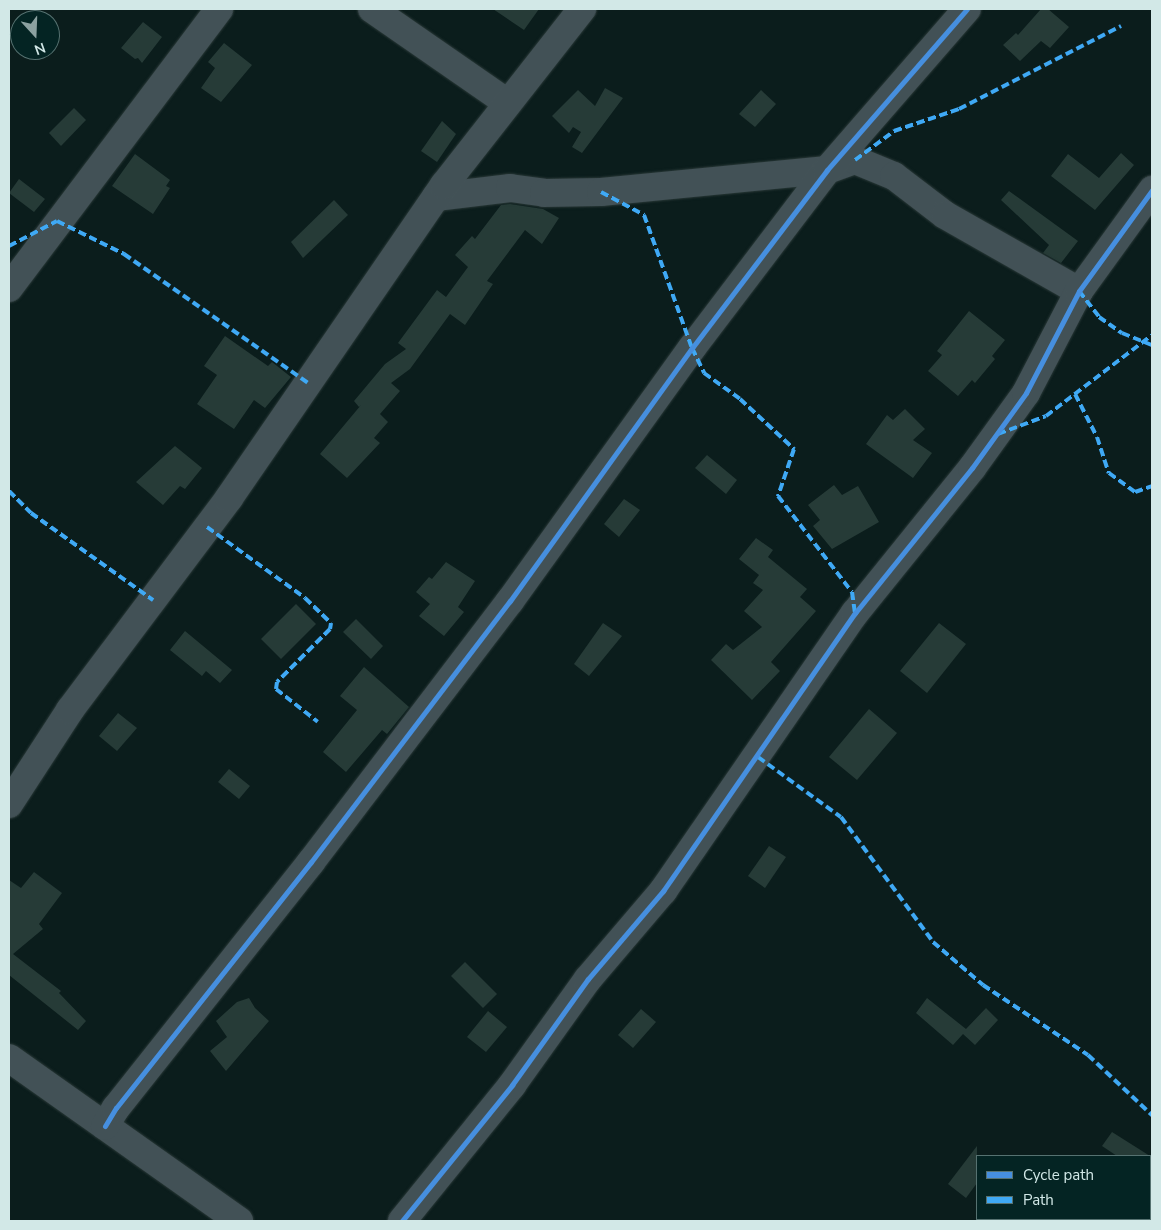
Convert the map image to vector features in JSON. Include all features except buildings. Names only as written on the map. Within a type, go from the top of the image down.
[{"type":"street","points":[[9,288],[219,9]]},
{"type":"street","points":[[372,9],[508,103]]},
{"type":"street","points":[[9,804],[70,710],[229,498],[436,197],[582,9]]},
{"type":"street","points":[[105,1126],[116,1108],[311,862],[510,601],[692,348],[827,170],[967,9]]},
{"type":"street","points":[[436,197],[510,188],[544,193],[601,192],[827,170],[855,160],[894,176],[945,214],[1079,291]]},
{"type":"street","points":[[402,1221],[512,1084],[588,980],[663,890],[855,614],[972,468],[1026,393],[1079,291],[1152,190]]},
{"type":"street","points":[[9,1058],[238,1221]]},
{"type":"marked path","points":[[855,160],[894,131],[959,109],[1121,26]]},
{"type":"marked path","points":[[601,192],[644,215],[692,348],[704,373],[740,399],[794,449],[778,496],[852,592],[855,613]]},
{"type":"marked path","points":[[9,246],[57,221],[124,254],[308,383]]},
{"type":"marked path","points":[[1079,291],[1099,317],[1122,333],[1152,345]]},
{"type":"marked path","points":[[998,434],[1046,416],[1152,335]]},
{"type":"marked path","points":[[1075,394],[1097,437],[1109,473],[1135,492],[1152,486]]},
{"type":"marked path","points":[[9,491],[31,513],[153,600]]},
{"type":"marked path","points":[[207,527],[305,598],[331,623],[330,629],[277,682],[276,689],[318,722]]},
{"type":"marked path","points":[[758,757],[841,817],[933,942],[983,985],[1088,1055],[1152,1115]]},
{"type":"cycle path","points":[[105,1126],[116,1108],[311,862],[510,601],[692,348],[827,170],[967,9]]},
{"type":"cycle path","points":[[402,1221],[512,1085],[588,979],[663,891],[855,613],[972,468],[1026,393],[1079,291],[1152,190]]}]
